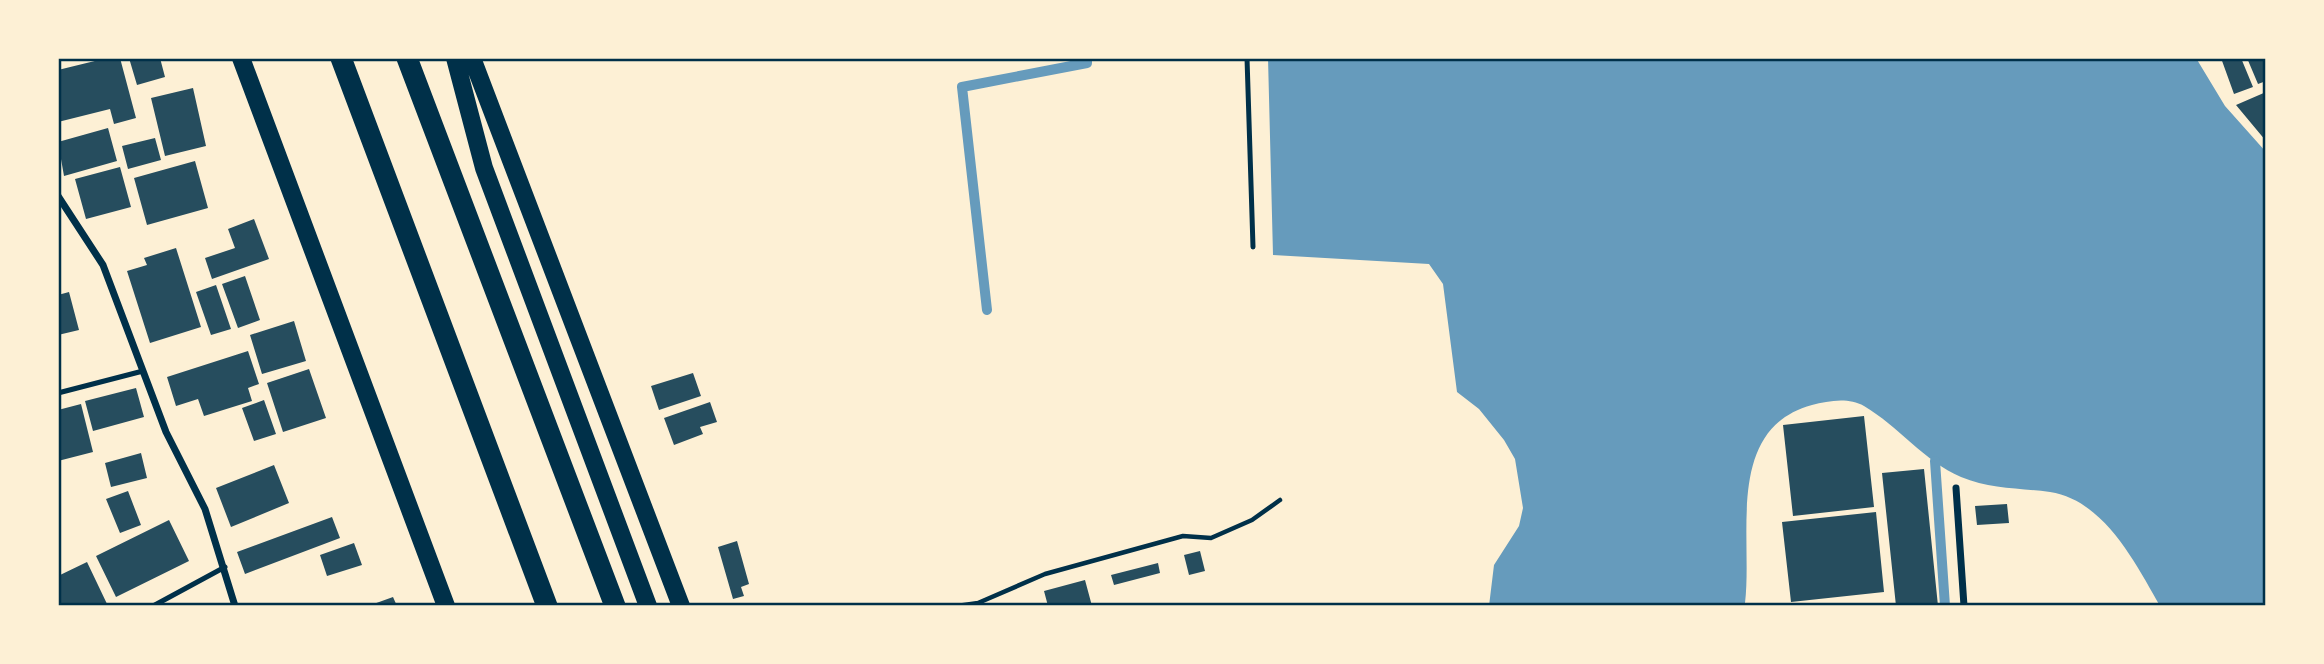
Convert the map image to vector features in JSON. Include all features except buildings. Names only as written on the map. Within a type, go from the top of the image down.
[{"type":"highway","points":[[341,58],[547,606]]},
{"type":"highway","points":[[407,58],[615,606]]},
{"type":"main road","points":[[241,58],[446,606]]},
{"type":"main road","points":[[455,58],[484,168],[648,606]]},
{"type":"main road","points":[[472,58],[681,606]]},
{"type":"street","points":[[58,196],[103,265],[166,432],[205,509],[235,606]]},
{"type":"street","points":[[1956,488],[1964,606]]},
{"type":"lane","points":[[1247,58],[1253,247]]},
{"type":"lane","points":[[58,393],[143,370]]},
{"type":"lane","points":[[153,606],[225,567]]},
{"type":"path","points":[[957,606],[978,603],[1045,574],[1183,536],[1211,538],[1252,520],[1280,500]]},
{"type":"water","points":[[1268,58],[2196,58],[2225,106],[2266,152],[2266,606],[2160,606],[2116,536],[2087,507],[2069,497],[2050,492],[1994,486],[1961,477],[1935,462],[1864,406],[1851,401],[1838,401],[1812,405],[1784,418],[1766,437],[1754,461],[1748,488],[1747,518],[1745,603],[1750,606],[1489,606],[1494,565],[1519,526],[1523,508],[1515,459],[1504,440],[1479,409],[1457,392],[1443,284],[1429,264],[1273,255]]},
{"type":"waterway","points":[[987,310],[962,87],[1087,63],[1087,58]]},
{"type":"waterway","points":[[1935,461],[1945,606]]}]
